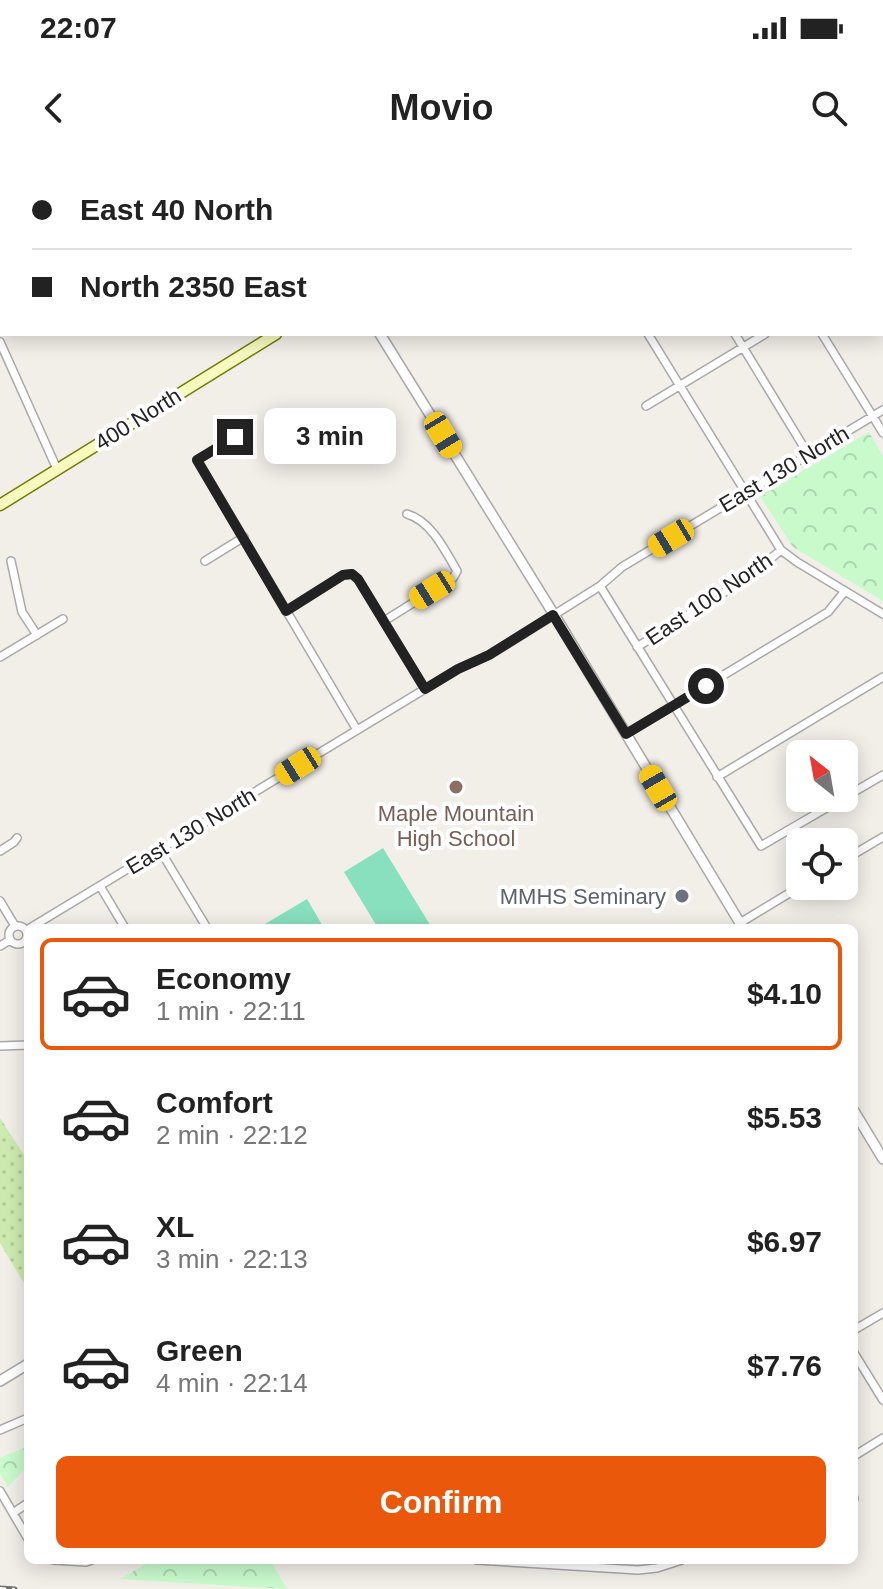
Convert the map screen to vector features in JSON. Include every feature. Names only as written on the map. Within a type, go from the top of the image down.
[{"type":"main road","name":"400 North","points":[[0,505],[273,336]]},
{"type":"street","points":[[381,336],[626,734],[737,924]]},
{"type":"street","points":[[649,336],[781,550],[883,614]]},
{"type":"street","points":[[736,336],[808,454]]},
{"type":"street","points":[[646,406],[762,336]]},
{"type":"street","points":[[823,336],[883,433]]},
{"type":"street","points":[[0,342],[57,469]]},
{"type":"street","name":"East 130 North","points":[[36,924],[458,669],[489,655],[600,586],[622,567],[883,410]]},
{"type":"street","points":[[235,437],[197,460],[357,730]]},
{"type":"street","points":[[384,621],[453,578],[457,571],[438,539],[417,517],[407,514]]},
{"type":"street","points":[[205,561],[244,537]]},
{"type":"street","name":"East 100 North","points":[[637,647],[750,576],[781,550]]},
{"type":"street","points":[[11,561],[22,612],[37,635]]},
{"type":"street","points":[[286,611],[343,575],[352,574],[425,689]]},
{"type":"street","points":[[600,586],[761,846],[883,775]]},
{"type":"street","points":[[626,734],[828,612],[845,591]]},
{"type":"street","points":[[0,657],[63,619]]},
{"type":"street","points":[[717,777],[883,677]]},
{"type":"street","points":[[858,852],[883,837]]},
{"type":"street","points":[[0,851],[17,838]]},
{"type":"street","points":[[160,850],[205,924]]},
{"type":"street","points":[[100,886],[123,924]]},
{"type":"street","points":[[741,924],[786,896]]},
{"type":"street","points":[[0,901],[15,926]]},
{"type":"street","points":[[10,940],[9,932],[15,926],[24,928]]},
{"type":"street","points":[[10,940],[23,943]]},
{"type":"street","points":[[0,946],[10,940]]},
{"type":"street","points":[[0,1046],[24,1045]]},
{"type":"street","points":[[858,1118],[883,1159]]},
{"type":"street","points":[[858,1328],[883,1313]]},
{"type":"street","points":[[858,1359],[883,1400]]},
{"type":"street","points":[[0,1381],[24,1366]]},
{"type":"street","points":[[0,1430],[24,1420]]},
{"type":"street","points":[[858,1454],[883,1438]]},
{"type":"street","points":[[0,1491],[24,1532]]},
{"type":"street","points":[[13,1513],[24,1506]]},
{"type":"street","points":[[541,1564],[638,1570],[670,1564]]},
{"type":"green space","points":[[869,432],[883,456],[883,601],[793,547],[760,496]]},
{"type":"green space","points":[[383,848],[430,924],[376,924],[344,872]]},
{"type":"green space","points":[[307,899],[322,924],[265,924]]},
{"type":"green space","points":[[0,1118],[24,1155],[24,1283],[0,1243]]},
{"type":"green space","points":[[24,1448],[24,1469],[8,1487],[0,1473],[0,1458]]},
{"type":"green space","points":[[146,1564],[272,1564],[287,1589],[120,1579]]},
{"type":"railway","points":[[0,1588],[15,1589]]},
{"type":"place","name":"Maple Mountain High School","points":[[456,787]]},
{"type":"place","name":"MMHS Seminary","points":[[682,896]]},
{"type":"route","points":[[235,437],[197,460],[286,611],[343,575],[352,574],[425,689],[489,655],[553,615],[626,734],[706,686]]}]
